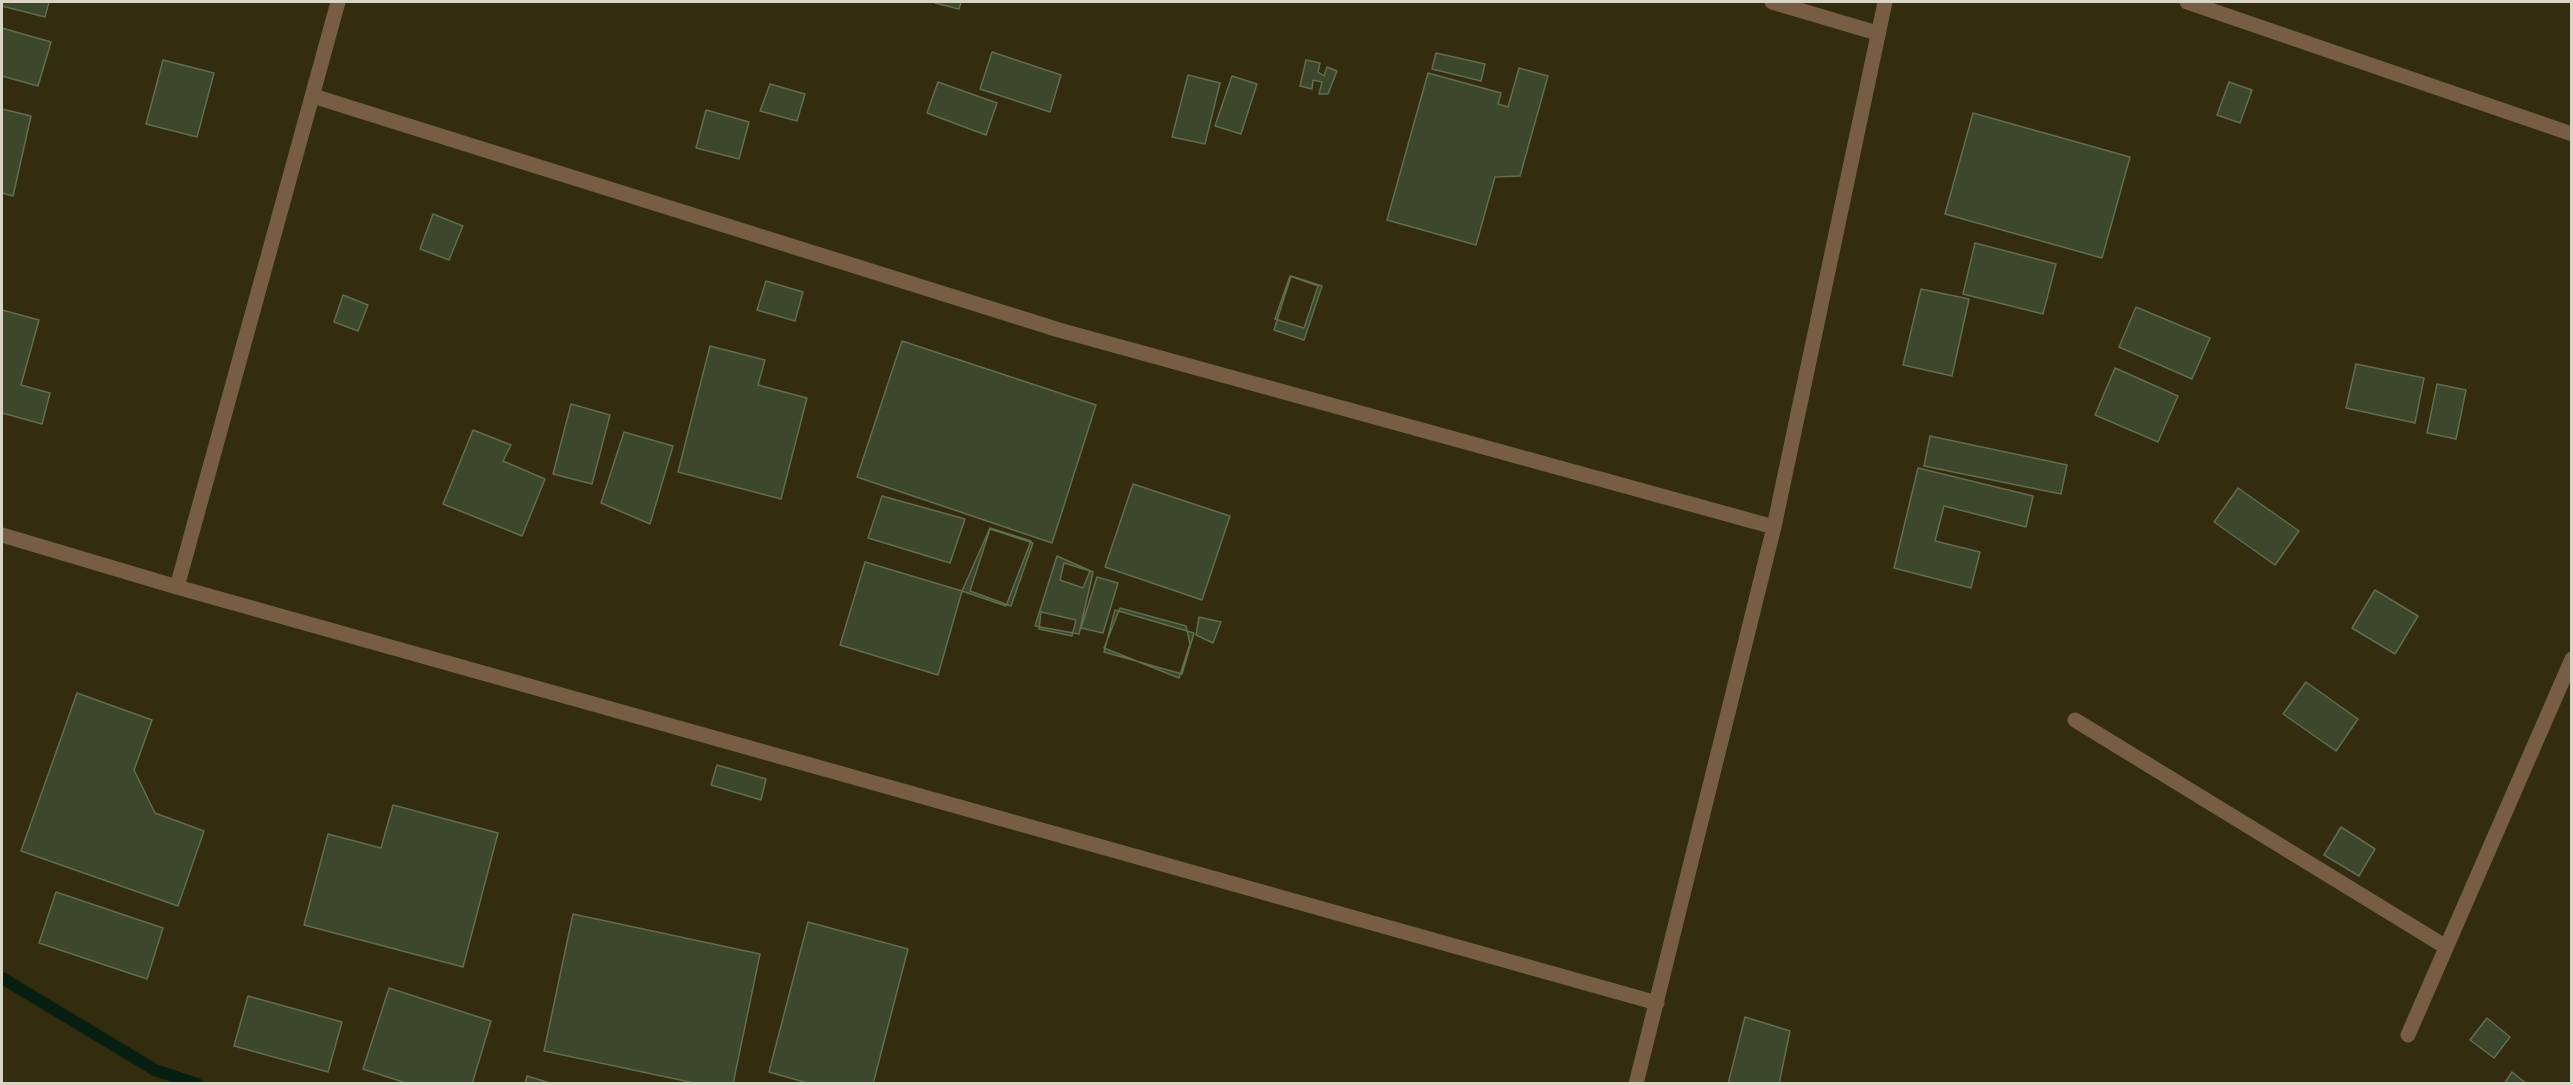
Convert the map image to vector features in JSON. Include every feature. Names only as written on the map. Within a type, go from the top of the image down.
[{"type":"street","points":[[177,587],[338,2]]},
{"type":"street","points":[[1772,2],[1877,33]]},
{"type":"street","points":[[1636,1083],[1774,527],[1885,2]]},
{"type":"street","points":[[2187,2],[2571,134]]},
{"type":"street","points":[[313,96],[1059,330],[1774,527]]},
{"type":"street","points":[[2,535],[177,587],[1657,1003]]},
{"type":"street","points":[[2408,1035],[2571,659]]},
{"type":"street","points":[[2075,720],[2446,947]]},
{"type":"building","points":[[2,2],[49,2],[45,17],[2,6]]},
{"type":"building","points":[[935,2],[961,2],[959,9]]},
{"type":"building","points":[[2,28],[51,42],[38,86],[2,76]]},
{"type":"building","points":[[992,52],[1061,75],[1050,112],[980,89]]},
{"type":"building","points":[[1436,53],[1485,64],[1481,81],[1432,69]]},
{"type":"building","points":[[163,60],[214,73],[197,137],[146,124]]},
{"type":"building","points":[[1306,60],[1320,63],[1318,72],[1324,76],[1327,67],[1337,71],[1328,94],[1319,94],[1322,82],[1313,80],[1312,89],[1300,86]]},
{"type":"building","points":[[1519,68],[1548,76],[1520,176],[1495,177],[1476,245],[1387,220],[1428,73],[1501,93],[1498,104],[1508,107]]},
{"type":"building","points":[[1188,75],[1220,83],[1205,144],[1172,137]]},
{"type":"building","points":[[1232,76],[1257,84],[1241,134],[1215,126]]},
{"type":"building","points":[[938,82],[997,103],[986,135],[927,113]]},
{"type":"building","points":[[2229,82],[2252,90],[2240,123],[2217,115]]},
{"type":"building","points":[[770,84],[805,94],[797,121],[760,111]]},
{"type":"building","points":[[2,109],[31,116],[13,196],[2,193]]},
{"type":"building","points":[[706,110],[749,122],[739,159],[696,148]]},
{"type":"building","points":[[1973,113],[2130,157],[2102,258],[1945,214]]},
{"type":"building","points":[[433,214],[463,226],[449,260],[420,249]]},
{"type":"building","points":[[1975,243],[2056,264],[2043,314],[1963,294]]},
{"type":"building","points":[[1290,276],[1318,286],[1304,328],[1275,319]]},
{"type":"building","points":[[1291,276],[1322,286],[1304,340],[1274,330]]},
{"type":"building","points":[[766,281],[803,292],[795,321],[757,310]]},
{"type":"building","points":[[1921,289],[1969,299],[1952,376],[1903,365]]},
{"type":"building","points":[[343,295],[368,305],[358,331],[334,322]]},
{"type":"building","points":[[2136,307],[2210,338],[2192,379],[2119,347]]},
{"type":"building","points":[[2,310],[39,320],[21,385],[50,393],[42,424],[2,413]]},
{"type":"building","points":[[902,341],[1096,405],[1052,543],[857,477]]},
{"type":"building","points":[[710,346],[765,360],[758,385],[807,398],[781,499],[678,472]]},
{"type":"building","points":[[2356,364],[2424,378],[2415,423],[2346,408]]},
{"type":"building","points":[[2115,368],[2178,396],[2158,442],[2095,415]]},
{"type":"building","points":[[2437,384],[2466,390],[2456,439],[2427,433]]},
{"type":"building","points":[[571,404],[610,415],[592,484],[553,474]]},
{"type":"building","points":[[473,430],[511,445],[503,461],[545,479],[522,536],[443,504]]},
{"type":"building","points":[[624,432],[673,446],[650,524],[601,503]]},
{"type":"building","points":[[1930,436],[2067,465],[2061,494],[1924,466]]},
{"type":"building","points":[[1918,468],[2033,496],[2026,527],[1944,506],[1935,541],[1980,552],[1971,588],[1894,568]]},
{"type":"building","points":[[1133,484],[1230,516],[1202,600],[1105,567]]},
{"type":"building","points":[[2238,488],[2299,531],[2275,565],[2214,522]]},
{"type":"building","points":[[882,496],[965,519],[950,563],[868,538]]},
{"type":"building","points":[[990,528],[1031,541],[1006,606],[962,591]]},
{"type":"building","points":[[990,529],[1033,543],[1011,606],[970,591]]},
{"type":"building","points":[[1057,556],[1093,572],[1079,634],[1035,626]]},
{"type":"building","points":[[865,562],[962,591],[938,675],[840,645]]},
{"type":"building","points":[[1064,563],[1090,571],[1083,588],[1060,580]]},
{"type":"building","points":[[1097,577],[1118,583],[1103,633],[1081,628]]},
{"type":"building","points":[[2375,590],[2418,616],[2395,654],[2352,628]]},
{"type":"building","points":[[1120,608],[1186,626],[1190,644],[1179,678],[1104,648]]},
{"type":"building","points":[[1115,610],[1194,633],[1182,674],[1104,652]]},
{"type":"building","points":[[1041,612],[1076,620],[1072,636],[1039,629]]},
{"type":"building","points":[[1199,617],[1221,622],[1213,643],[1196,635]]},
{"type":"building","points":[[2306,682],[2358,719],[2336,751],[2283,714]]},
{"type":"building","points":[[77,693],[152,720],[134,770],[155,813],[204,831],[178,906],[21,851]]},
{"type":"building","points":[[717,765],[766,779],[761,800],[711,785]]},
{"type":"building","points":[[393,805],[498,833],[463,967],[304,925],[328,834],[381,848]]},
{"type":"building","points":[[2341,827],[2375,849],[2359,876],[2324,855]]},
{"type":"building","points":[[56,892],[163,928],[147,979],[39,943]]},
{"type":"building","points":[[573,914],[760,954],[733,1084],[699,1084],[544,1051]]},
{"type":"building","points":[[808,922],[908,949],[873,1084],[811,1084],[769,1072]]},
{"type":"building","points":[[389,988],[491,1021],[472,1084],[409,1084],[363,1069]]},
{"type":"building","points":[[248,996],[342,1022],[328,1072],[234,1046]]},
{"type":"building","points":[[1745,1017],[1790,1031],[1779,1084],[1728,1084]]},
{"type":"building","points":[[2487,1018],[2510,1037],[2494,1058],[2470,1040]]},
{"type":"building","points":[[2512,1072],[2527,1084],[2504,1084]]},
{"type":"building","points":[[527,1076],[553,1084],[525,1084]]},
{"type":"waterway","points":[[2,978],[155,1070],[197,1084]]}]
